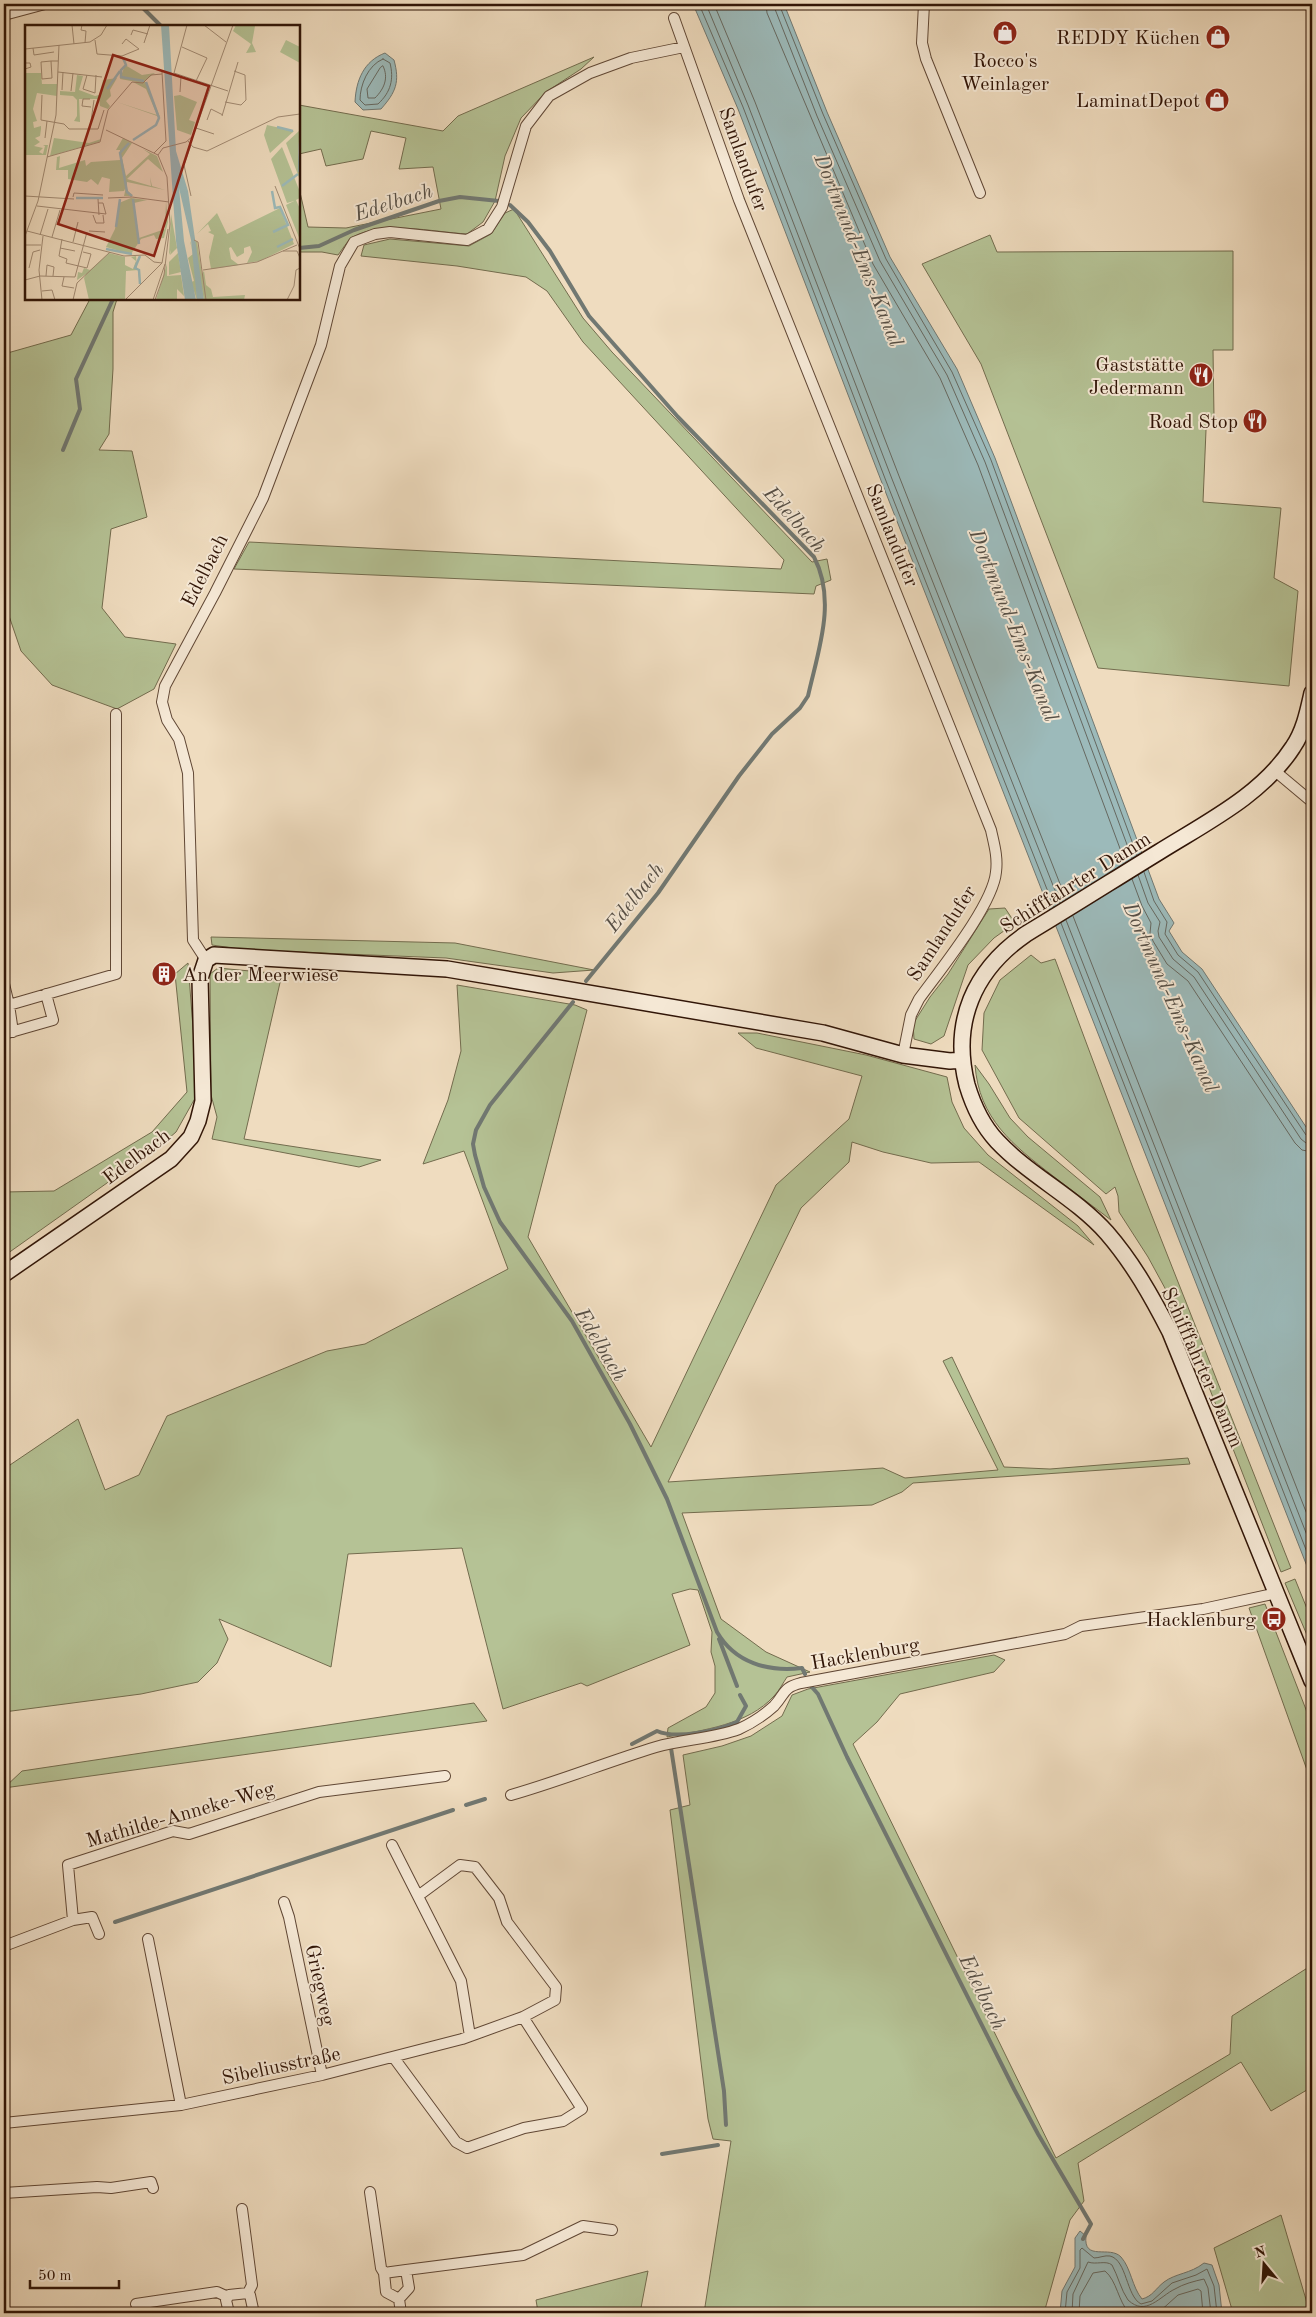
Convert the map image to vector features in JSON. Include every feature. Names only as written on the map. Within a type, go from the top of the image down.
[{"type":"main road","name":"Schifffahrter Damm","points":[[1312,693],[1305,722],[1294,746],[1275,771],[1240,800],[1004,950],[978,983],[965,1017],[962,1031],[962,1060],[972,1098],[988,1129],[1004,1148],[1078,1205],[1106,1233],[1146,1286],[1170,1332],[1312,1681]]},
{"type":"main road","points":[[206,960],[214,955],[226,954],[447,969],[823,1033],[903,1055],[950,1061],[962,1060]]},
{"type":"main road","name":"Edelbach","points":[[4,1274],[171,1159],[191,1137],[198,1121],[203,1101],[200,978],[202,967],[206,960]]},
{"type":"street","points":[[4,15],[44,4]]},
{"type":"street","points":[[924,4],[922,43],[926,59],[980,193]]},
{"type":"street","name":"Samlandufer","points":[[674,18],[739,200],[934,685],[991,830],[995,846],[996,874],[984,906],[919,999],[912,1015],[903,1055]]},
{"type":"street","name":"Edelbach","points":[[206,960],[193,940],[188,773],[179,739],[167,720],[162,702],[165,686],[216,593],[263,498],[321,345],[340,266],[354,242],[374,234],[390,232],[467,240],[488,229],[502,207],[526,126],[549,96],[590,73],[631,58],[684,47]]},
{"type":"street","points":[[9,1005],[116,974],[116,714]]},
{"type":"street","points":[[1275,771],[1312,802]]},
{"type":"street","points":[[4,984],[9,1005],[8,1033],[53,1020],[46,994]]},
{"type":"street","name":"Hacklenburg","points":[[511,1795],[556,1782],[656,1747],[722,1734],[739,1728],[757,1720],[775,1705],[785,1689],[796,1684],[1065,1634],[1081,1626],[1203,1609],[1277,1593]]},
{"type":"street","name":"Mathilde-Anneke-Weg","points":[[73,1920],[68,1865],[173,1831],[189,1834],[319,1792],[445,1776]]},
{"type":"street","points":[[392,1845],[460,1981],[470,2036]]},
{"type":"street","name":"Sibeliusstraße","points":[[4,2123],[181,2105],[322,2075],[394,2058],[470,2036],[523,2017],[555,2000],[556,1987],[507,1922],[499,1898],[475,1867],[460,1865],[418,1896]]},
{"type":"street","name":"Griegweg","points":[[284,1902],[289,1917],[322,2075]]},
{"type":"street","points":[[4,1946],[73,1920],[92,1917],[99,1934]]},
{"type":"street","points":[[148,1939],[181,2105]]},
{"type":"street","points":[[394,2058],[456,2142],[467,2148],[524,2128],[563,2121],[582,2109],[523,2017]]},
{"type":"street","points":[[4,2193],[97,2187],[111,2188],[151,2182],[153,2188]]},
{"type":"street","points":[[370,2192],[386,2292],[399,2299]]},
{"type":"street","points":[[242,2209],[252,2285],[248,2293]]},
{"type":"street","points":[[384,2273],[523,2255],[583,2226],[612,2230]]},
{"type":"street","points":[[399,2299],[409,2288],[406,2270]]},
{"type":"street","points":[[136,2304],[217,2292],[228,2297]]},
{"type":"street","points":[[229,2313],[226,2300],[229,2295],[248,2293]]},
{"type":"street","points":[[248,2293],[253,2309],[250,2313]]},
{"type":"street","points":[[399,2299],[401,2313]]},
{"type":"green space","points":[[594,57],[581,69],[546,92],[521,118],[505,156],[495,201],[483,222],[467,234],[408,228],[378,229],[353,237],[338,255],[322,252],[300,252],[300,192],[308,227],[346,228],[441,209],[433,167],[399,169],[406,138],[371,131],[363,159],[326,166],[321,149],[300,154],[300,105],[443,131],[458,116]]},
{"type":"green space","points":[[514,209],[583,318],[612,352],[812,562],[827,559],[831,580],[816,586],[814,594],[234,569],[249,542],[781,569],[784,560],[583,342],[547,291],[526,277],[457,266],[361,256],[364,245],[390,239],[469,246],[491,234],[505,213]]},
{"type":"green space","points":[[990,235],[997,252],[1233,251],[1233,350],[1213,350],[1214,417],[1206,430],[1203,502],[1281,508],[1274,578],[1298,591],[1289,686],[1098,668],[981,364],[922,264]]},
{"type":"green space","points":[[89,300],[117,300],[113,312],[113,369],[109,434],[99,450],[132,451],[147,517],[111,529],[102,608],[125,637],[176,644],[154,689],[117,709],[52,685],[21,651],[7,610],[4,610],[4,354],[71,335]]},
{"type":"green space","points":[[1005,908],[1015,923],[994,938],[968,965],[944,1036],[931,1044],[914,1039],[913,1024],[930,997],[948,974],[989,909]]},
{"type":"green space","points":[[211,937],[455,943],[594,970],[553,973],[446,958],[246,950],[212,945]]},
{"type":"green space","points":[[1031,955],[1041,963],[1055,959],[1133,1168],[1291,1568],[1281,1572],[1184,1323],[1148,1257],[1119,1212],[1118,1196],[1115,1187],[1106,1194],[1019,1118],[982,1050],[984,1013],[1000,980]]},
{"type":"green space","points":[[188,963],[198,1093],[176,1132],[162,1144],[4,1256],[4,1192],[54,1191],[152,1132],[187,1092],[175,974]]},
{"type":"green space","points":[[218,968],[282,974],[244,1139],[381,1160],[359,1167],[212,1139],[217,1117],[211,1095],[210,974]]},
{"type":"green space","points":[[457,985],[575,1005],[587,1010],[528,1237],[651,1447],[776,1185],[849,1119],[862,1076],[756,1048],[738,1033],[757,1033],[866,1055],[947,1077],[952,1102],[964,1128],[988,1155],[1078,1226],[1094,1245],[979,1162],[931,1163],[883,1152],[852,1142],[849,1162],[801,1208],[668,1482],[883,1468],[905,1478],[998,1470],[943,1361],[952,1357],[1004,1467],[1050,1469],[1188,1458],[1190,1464],[913,1483],[902,1492],[872,1505],[682,1513],[721,1619],[766,1652],[810,1672],[787,1677],[774,1696],[751,1714],[724,1725],[695,1732],[667,1737],[668,1728],[706,1707],[715,1693],[715,1666],[711,1652],[712,1632],[698,1590],[690,1589],[672,1594],[690,1645],[587,1686],[581,1683],[503,1709],[462,1548],[348,1554],[331,1667],[219,1619],[228,1639],[217,1663],[198,1682],[141,1694],[4,1712],[4,1469],[78,1419],[105,1490],[139,1475],[167,1416],[327,1351],[365,1344],[508,1269],[464,1151],[423,1164],[448,1100],[461,1051]]},
{"type":"green space","points":[[975,1065],[1010,1118],[1028,1137],[1100,1197],[1111,1220],[1038,1165],[1001,1129],[983,1101]]},
{"type":"green space","points":[[1295,1579],[1312,1621],[1312,1647],[1285,1583]]},
{"type":"green space","points":[[1265,1604],[1312,1725],[1312,1784],[1249,1608]]},
{"type":"green space","points":[[994,1655],[1005,1660],[994,1672],[900,1694],[877,1722],[853,1744],[1056,2158],[1230,2054],[1232,2016],[1312,1965],[1312,2087],[1271,2111],[1241,2062],[1078,2163],[1084,2201],[1070,2220],[1044,2313],[704,2313],[731,2141],[713,2139],[708,2119],[670,1810],[690,1805],[683,1755],[722,1746],[751,1736],[782,1716],[792,1695],[808,1689]]},
{"type":"green space","points":[[474,1703],[487,1721],[4,1788],[22,1771]]},
{"type":"green space","points":[[1281,2215],[1310,2313],[1233,2313],[1214,2248]]},
{"type":"green space","points":[[648,2271],[640,2313],[566,2313],[558,2310],[538,2312],[536,2300]]},
{"type":"water","name":"Dortmund-Ems-Kanal","points":[[693,4],[784,4],[827,112],[890,257],[957,369],[995,458],[1159,899],[1174,923],[1169,931],[1182,952],[1202,969],[1312,1136],[1312,1579],[882,483],[738,109]]},
{"type":"water","points":[[385,53],[394,60],[396,68],[397,75],[393,92],[381,109],[363,110],[355,102],[359,79],[362,72],[372,61]]},
{"type":"water","points":[[1080,2231],[1086,2236],[1086,2244],[1089,2249],[1098,2252],[1110,2252],[1121,2257],[1142,2299],[1173,2277],[1204,2263],[1212,2265],[1219,2285],[1222,2313],[1060,2313],[1062,2291],[1075,2267],[1075,2238]]},
{"type":"waterway","name":"Edelbach","points":[[139,4],[160,25]]},
{"type":"waterway","name":"Edelbach","points":[[300,248],[319,246],[354,230],[439,201],[460,197],[499,201]]},
{"type":"waterway","name":"Edelbach","points":[[510,205],[528,222],[550,251],[589,316],[678,417],[814,557],[821,574],[824,591],[823,626],[808,696],[800,708],[772,734],[739,776],[658,893],[586,981]]},
{"type":"waterway","points":[[63,450],[80,409],[76,379],[113,300]]},
{"type":"waterway","name":"Edelbach","points":[[573,1002],[490,1105],[476,1130],[473,1144],[484,1187],[500,1222],[572,1321],[630,1424],[667,1499],[717,1632],[724,1643],[743,1658],[754,1663],[765,1667],[802,1668],[805,1674]]},
{"type":"waterway","points":[[719,1639],[737,1686]]},
{"type":"waterway","name":"Edelbach","points":[[810,1685],[818,1694],[847,1757],[1014,2089],[1091,2224],[1083,2239]]},
{"type":"waterway","points":[[632,1744],[657,1731],[675,1735],[697,1733],[737,1722],[746,1706],[740,1695]]},
{"type":"waterway","points":[[671,1748],[724,2091],[726,2125]]},
{"type":"waterway","points":[[466,1805],[485,1799]]},
{"type":"waterway","points":[[115,1922],[453,1810]]},
{"type":"waterway","points":[[662,2154],[718,2145]]},
{"type":"place","name":"Rocco's Weinlager","points":[[1005,33]]},
{"type":"place","name":"REDDY Küchen","points":[[1218,37]]},
{"type":"place","name":"LaminatDepot","points":[[1217,100]]},
{"type":"place","name":"Gaststätte Jedermann","points":[[1201,375]]},
{"type":"place","name":"Road Stop","points":[[1255,421]]},
{"type":"place","name":"An der Meerwiese","points":[[164,974]]},
{"type":"place","name":"Hacklenburg","points":[[1274,1619]]}]
